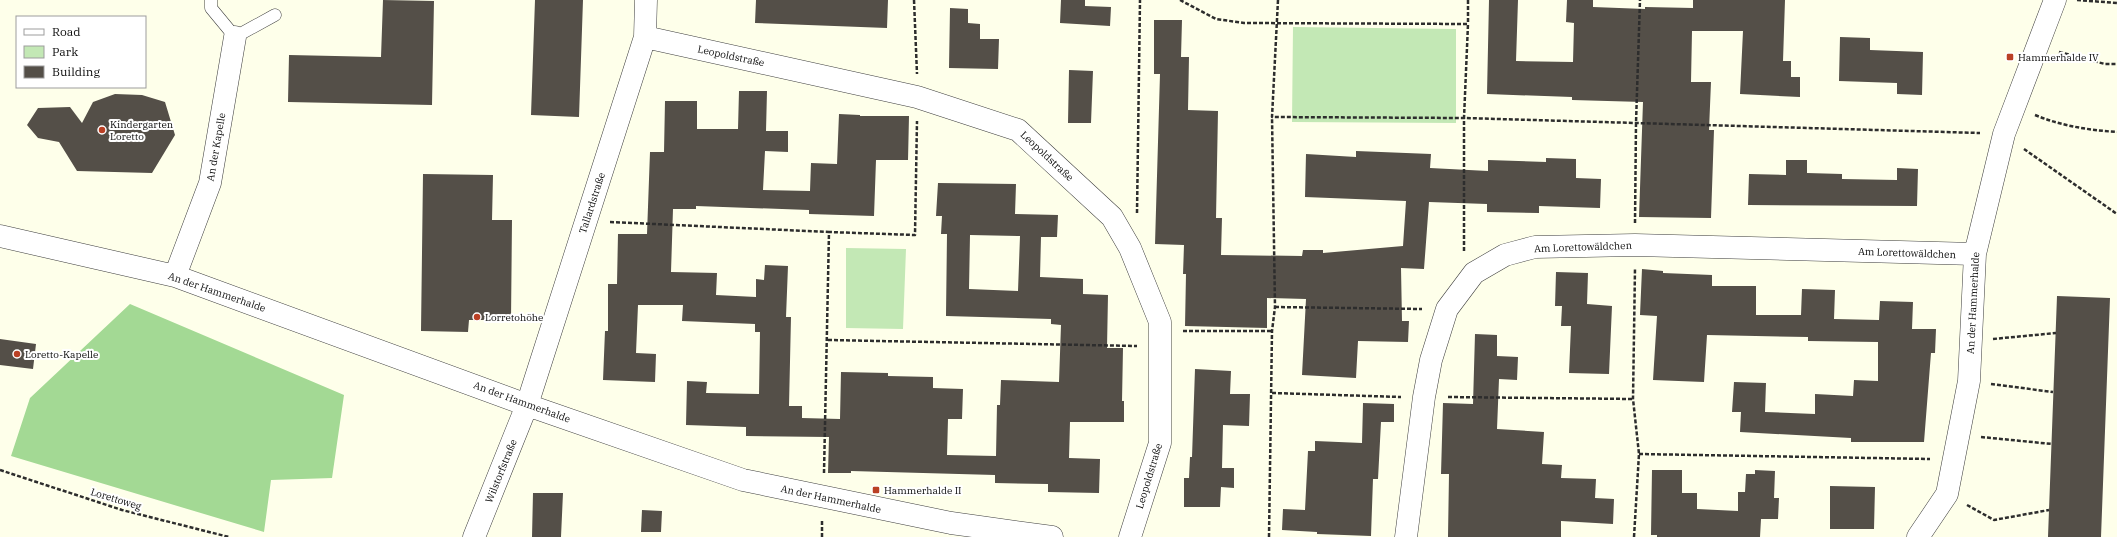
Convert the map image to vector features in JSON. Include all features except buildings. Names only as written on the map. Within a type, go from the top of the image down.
[{"type":"street","name":"Tallardstraße","points":[[527,405],[645,37],[646,0]]},
{"type":"street","name":"An der Hammerhalde","points":[[1918,537],[1947,494],[1969,381],[1975,254],[2004,134],[2055,0]]},
{"type":"street","name":"An der Kapelle","points":[[175,276],[210,183],[235,37]]},
{"type":"street","name":"Leopoldstraße","points":[[645,37],[917,98],[1018,130],[1112,217],[1130,248],[1160,322],[1160,443],[1130,537]]},
{"type":"street","name":"An der Hammerhalde","points":[[0,236],[175,276],[527,405],[744,480],[951,530],[1052,537]]},
{"type":"street","name":"Am Lorettowäldchen","points":[[1406,537],[1424,397],[1431,360],[1447,309],[1474,273],[1505,255],[1534,247],[1635,245],[1975,254]]},
{"type":"street","name":"Wilstorfstraße","points":[[474,537],[527,405]]},
{"type":"lane","points":[[211,0],[211,8],[235,37],[274,15]]},
{"type":"path","points":[[586,221],[915,235],[917,98],[914,0]]},
{"type":"path","points":[[1130,248],[1137,216],[1140,0]]},
{"type":"path","points":[[1180,0],[1216,19],[1244,23],[1468,24]]},
{"type":"path","points":[[1269,537],[1272,331],[1275,307],[1272,117],[1278,0]]},
{"type":"path","points":[[1465,285],[1464,118],[1468,0]]},
{"type":"path","points":[[1634,537],[1639,454],[1633,399],[1636,123],[1640,0]]},
{"type":"path","points":[[2077,0],[2117,3]]},
{"type":"path","points":[[2038,44],[2068,56],[2105,64],[2117,64]]},
{"type":"path","points":[[2014,106],[2057,124],[2117,132]]},
{"type":"path","points":[[1272,117],[1464,118],[2004,134],[2117,214]]},
{"type":"path","points":[[822,537],[828,340],[829,232]]},
{"type":"path","points":[[1275,307],[1447,309]]},
{"type":"path","points":[[828,340],[1160,339],[1272,331]]},
{"type":"path","points":[[1971,342],[2056,333]]},
{"type":"path","points":[[1969,381],[2054,392]]},
{"type":"path","points":[[1272,393],[1424,397],[1633,399]]},
{"type":"path","points":[[1959,435],[2052,444]]},
{"type":"path","points":[[1639,454],[1953,459]]},
{"type":"path","name":"Lorettoweg","points":[[0,470],[122,510],[229,537]]},
{"type":"path","points":[[1947,494],[1994,520],[2049,510]]},
{"type":"green space","points":[[1293,27],[1456,29],[1456,123],[1292,122]]},
{"type":"green space","points":[[846,248],[906,249],[903,329],[846,328]]},
{"type":"green space","points":[[130,304],[344,395],[332,478],[271,480],[264,532],[11,456],[30,398]]},
{"type":"place","name":"Hammerhalde IV","points":[[2010,57]]},
{"type":"place","name":"Kindergarten Loretto","points":[[102,130]]},
{"type":"place","name":"Lorretohöhe","points":[[477,317]]},
{"type":"place","name":"Loretto-Kapelle","points":[[17,354]]},
{"type":"place","name":"Hammerhalde II","points":[[876,490]]}]
